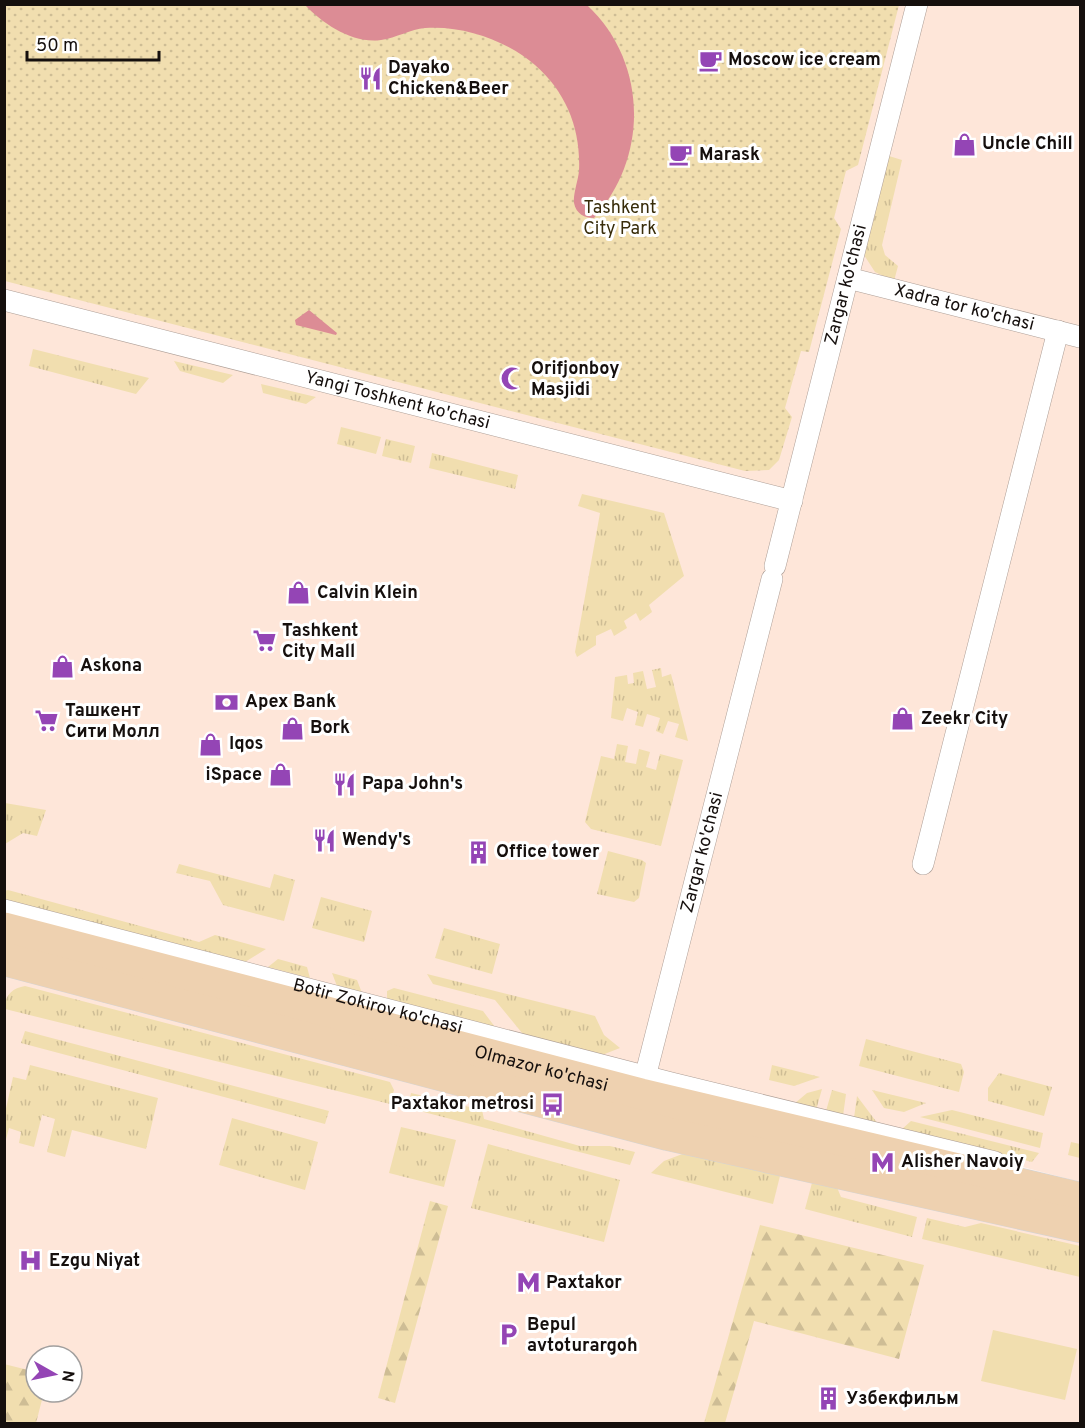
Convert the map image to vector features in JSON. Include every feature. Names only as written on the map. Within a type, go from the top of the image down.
[{"type":"main road","name":"Olmazor ko'chasi","points":[[4,928],[513,1078],[640,1099],[794,1146],[1080,1226]]},
{"type":"main road","points":[[4,959],[513,1078]]},
{"type":"main road","name":"Olmazor ko'chasi","points":[[794,1146],[1070,1196]]},
{"type":"street","name":"Zargar ko'chasi","points":[[640,1099],[917,4]]},
{"type":"street","name":"Xadra tor ko'chasi","points":[[848,278],[1080,337]]},
{"type":"street","name":"Yangi Toshkent ko'chasi","points":[[4,300],[792,501]]},
{"type":"street","points":[[923,864],[1058,331]]},
{"type":"street","name":"Botir Zokirov ko'chasi","points":[[4,910],[640,1099],[1005,1164],[1070,1196]]},
{"type":"street","points":[[4,972],[460,1096],[513,1078]]},
{"type":"shaded area","points":[[4,5],[1080,5],[1080,1182],[5,902]]},
{"type":"shaded area","points":[[305,5],[587,5],[607,28],[622,54],[631,81],[634,110],[632,139],[625,167],[612,194],[594,218],[584,216],[577,210],[574,199],[579,156],[570,113],[556,88],[524,56],[484,36],[455,29],[425,28],[381,40],[360,39],[339,31]]},
{"type":"shaded area","points":[[309,310],[337,333],[336,335],[296,325],[295,320]]},
{"type":"shaded area","points":[[4,959],[1080,1226],[1080,1423],[5,1423]]},
{"type":"green space","name":"Tashkent City Park","points":[[4,5],[899,5],[858,165],[846,171],[834,218],[841,229],[809,352],[801,351],[785,408],[792,417],[779,460],[769,470],[745,471],[5,281]]},
{"type":"green space","points":[[889,156],[902,160],[882,245],[885,255],[898,266],[894,281],[875,272],[864,255]]},
{"type":"green space","points":[[33,349],[149,378],[136,394],[29,366]]},
{"type":"green space","points":[[174,361],[233,375],[223,383],[180,371]]},
{"type":"green space","points":[[261,384],[316,397],[306,404],[263,393]]},
{"type":"green space","points":[[341,427],[381,437],[376,454],[337,444]]},
{"type":"green space","points":[[386,439],[415,446],[411,463],[382,456]]},
{"type":"green space","points":[[432,453],[518,475],[515,489],[429,468]]},
{"type":"green space","points":[[582,494],[664,513],[684,576],[649,605],[652,612],[640,621],[636,613],[624,621],[627,628],[614,636],[611,629],[596,636],[596,645],[577,657],[575,652],[600,513],[578,506]]},
{"type":"green space","points":[[661,668],[662,677],[671,674],[688,741],[675,737],[679,724],[668,721],[663,734],[656,731],[660,718],[647,714],[643,727],[635,725],[638,712],[627,708],[623,721],[611,718],[615,677],[627,675],[628,684],[634,683],[633,673],[643,671],[647,689],[656,687],[652,670]]},
{"type":"green space","points":[[617,744],[628,746],[625,762],[636,764],[639,749],[650,752],[646,767],[656,770],[660,754],[683,760],[661,846],[591,829],[585,822],[601,756],[614,759]]},
{"type":"green space","points":[[5,803],[46,810],[37,836],[23,833],[5,844]]},
{"type":"green space","points":[[608,851],[646,863],[639,898],[634,902],[597,894]]},
{"type":"green space","points":[[179,864],[270,888],[274,874],[295,880],[284,921],[223,905],[210,881],[176,873]]},
{"type":"green space","points":[[8,890],[199,942],[215,935],[266,949],[245,962],[5,900],[4,891]]},
{"type":"green space","points":[[321,897],[372,911],[364,942],[312,928]]},
{"type":"green space","points":[[444,928],[500,944],[492,974],[435,958]]},
{"type":"green space","points":[[278,959],[307,967],[310,978],[268,967]]},
{"type":"green space","points":[[332,973],[357,980],[362,993],[337,986]]},
{"type":"green space","points":[[427,974],[595,1016],[604,1035],[620,1048],[602,1055],[527,1039],[495,1000],[433,984]]},
{"type":"green space","points":[[25,986],[390,1082],[394,1090],[390,1104],[5,1009],[10,993]]},
{"type":"green space","points":[[394,988],[483,1011],[498,1031],[387,999],[387,991]]},
{"type":"green space","points":[[25,1031],[329,1111],[325,1124],[21,1043]]},
{"type":"green space","points":[[866,1039],[961,1064],[964,1072],[959,1092],[859,1066]]},
{"type":"green space","points":[[30,1065],[158,1098],[146,1149],[72,1130],[65,1157],[47,1152],[55,1119],[42,1115],[34,1147],[19,1143],[21,1132],[9,1128],[5,1143],[5,1113],[13,1077],[26,1080]]},
{"type":"green space","points":[[772,1065],[820,1077],[794,1086],[769,1080]]},
{"type":"green space","points":[[999,1073],[1052,1087],[1044,1116],[988,1101],[988,1088]]},
{"type":"green space","points":[[822,1089],[816,1110],[794,1104],[807,1093]]},
{"type":"green space","points":[[832,1090],[846,1094],[843,1116],[826,1111]]},
{"type":"green space","points":[[872,1090],[926,1103],[904,1112],[884,1108]]},
{"type":"green space","points":[[411,1093],[482,1110],[484,1119],[580,1146],[610,1146],[635,1152],[630,1165],[408,1108]]},
{"type":"green space","points":[[857,1096],[878,1124],[854,1118]]},
{"type":"green space","points":[[952,1110],[1043,1133],[1040,1148],[920,1117]]},
{"type":"green space","points":[[232,1118],[318,1142],[305,1190],[219,1165]]},
{"type":"green space","points":[[911,1121],[1039,1153],[1032,1162],[901,1130]]},
{"type":"green space","points":[[401,1127],[456,1140],[444,1187],[389,1173]]},
{"type":"green space","points":[[1071,1142],[1080,1144],[1080,1158],[1068,1155]]},
{"type":"green space","points":[[488,1144],[620,1180],[604,1242],[471,1208]]},
{"type":"green space","points":[[685,1153],[780,1176],[773,1204],[651,1173],[664,1161]]},
{"type":"green space","points":[[813,1179],[836,1185],[841,1197],[917,1217],[912,1237],[805,1209]]},
{"type":"green space","points":[[430,1201],[448,1206],[395,1403],[378,1398]]},
{"type":"green space","points":[[927,1218],[965,1227],[981,1223],[1080,1246],[1080,1277],[922,1239]]},
{"type":"green space","points":[[760,1225],[924,1265],[899,1359],[754,1321],[725,1423],[704,1423]]},
{"type":"green space","points":[[993,1330],[1077,1349],[1065,1400],[981,1381]]},
{"type":"green space","points":[[4,1364],[24,1369],[24,1404],[41,1404],[36,1423],[5,1423]]},
{"type":"place","name":"Moscow ice cream","points":[[710,60]]},
{"type":"place","name":"Dayako Chicken&Beer","points":[[370,78]]},
{"type":"place","name":"Uncle Chill","points":[[964,144]]},
{"type":"place","name":"Marask","points":[[681,155]]},
{"type":"place","name":"Orifjonboy Masjidi","points":[[513,379]]},
{"type":"place","name":"Calvin Klein","points":[[299,593]]},
{"type":"place","name":"Tashkent City Mall","points":[[264,641]]},
{"type":"place","name":"Askona","points":[[62,666]]},
{"type":"place","name":"Apex Bank","points":[[227,702]]},
{"type":"place","name":"Zeekr City","points":[[903,719]]},
{"type":"place","name":"Ташкент Сити Молл","points":[[47,721]]},
{"type":"place","name":"Bork","points":[[292,728]]},
{"type":"place","name":"Iqos","points":[[211,744]]},
{"type":"place","name":"iSpace","points":[[280,775]]},
{"type":"place","name":"Papa John's","points":[[344,784]]},
{"type":"place","name":"Wendy's","points":[[324,840]]},
{"type":"place","name":"Office tower","points":[[478,852]]},
{"type":"place","name":"Paxtakor metrosi","points":[[552,1104]]},
{"type":"place","name":"Alisher Navoiy","points":[[883,1162]]},
{"type":"place","name":"Ezgu Niyat","points":[[31,1261]]},
{"type":"place","name":"Paxtakor","points":[[528,1283]]},
{"type":"place","name":"Bepul avtoturargoh","points":[[509,1335]]},
{"type":"place","name":"Узбекфильм","points":[[828,1399]]}]
